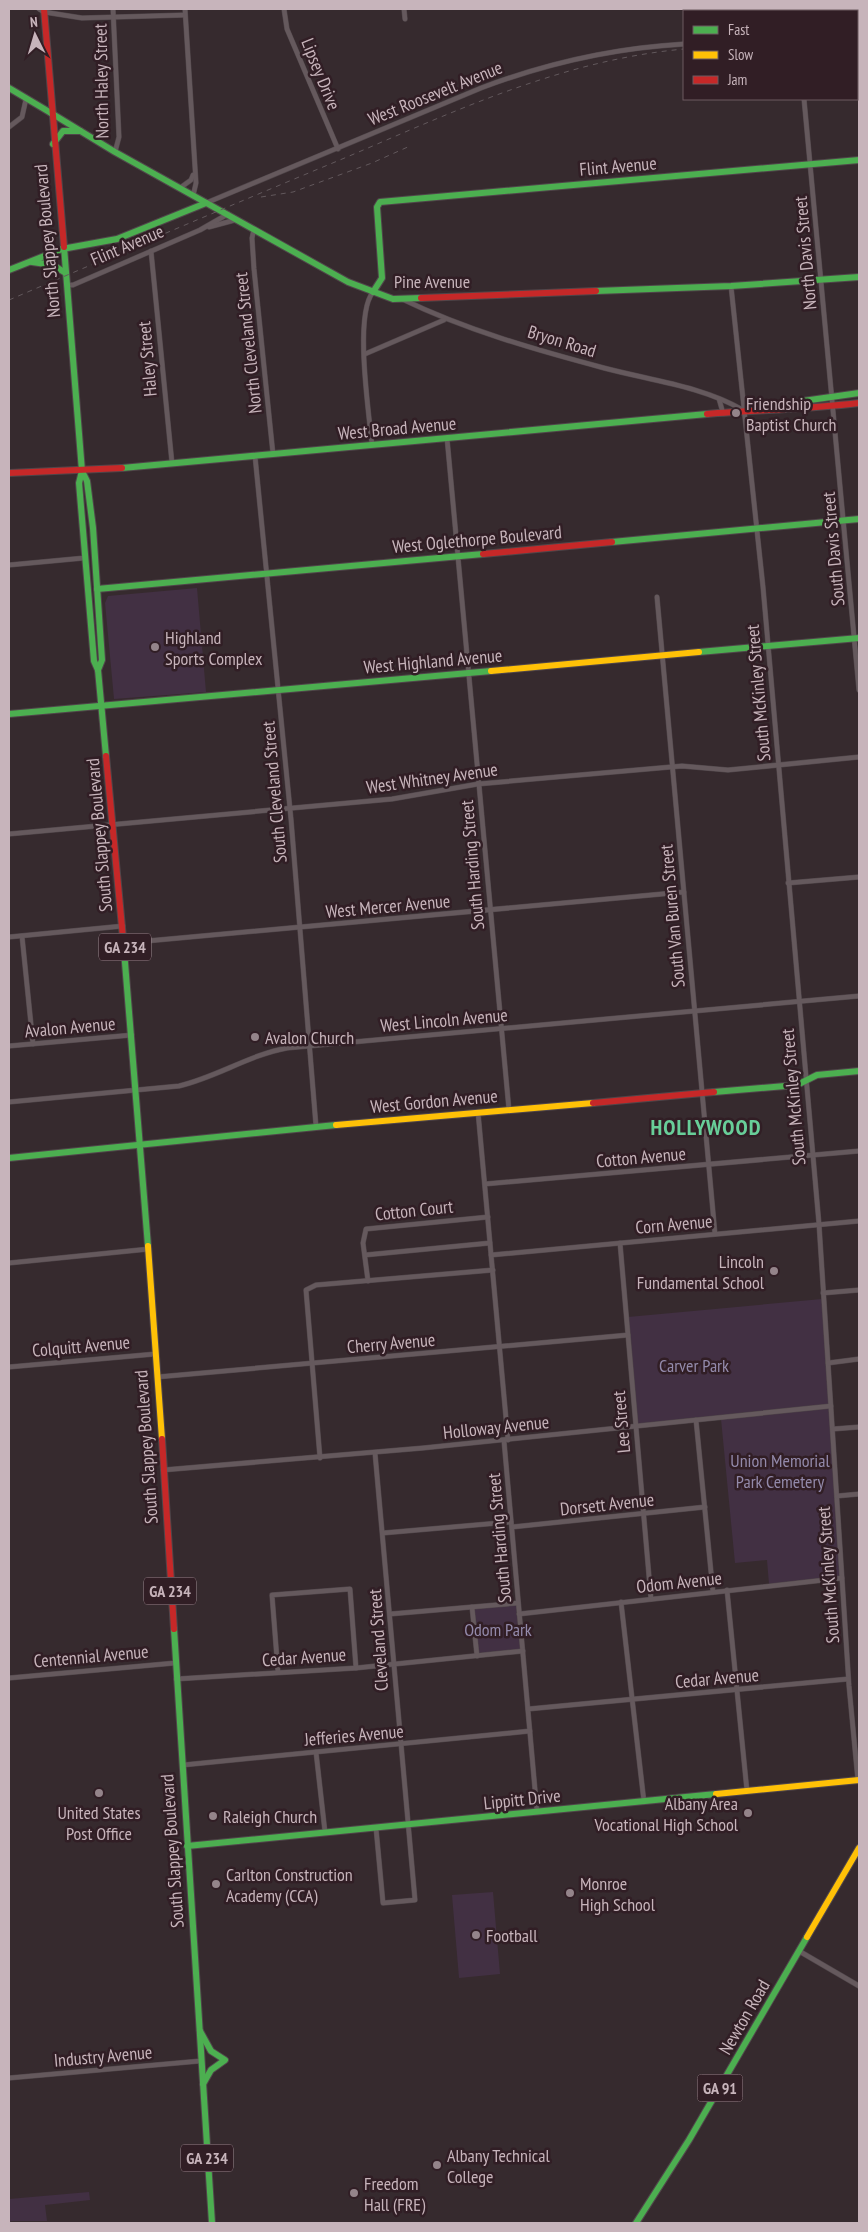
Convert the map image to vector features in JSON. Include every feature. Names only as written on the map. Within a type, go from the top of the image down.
[{"type":"main road","name":"North Slappey Boulevard","points":[[42,10],[82,470],[79,483],[86,579]]},
{"type":"main road","name":"Pine Avenue","points":[[9,88],[115,152],[348,282],[373,292],[402,299],[731,286],[859,278]]},
{"type":"main road","points":[[53,144],[63,131],[80,131]]},
{"type":"main road","name":"Flint Avenue","points":[[373,292],[382,278],[377,207],[380,202],[859,160]]},
{"type":"main road","points":[[9,270],[62,249],[117,239],[206,203]]},
{"type":"main road","points":[[32,262],[53,265],[64,272]]},
{"type":"main road","name":"West Broad Avenue","points":[[787,407],[803,401],[859,394]]},
{"type":"main road","name":"West Broad Avenue","points":[[9,473],[172,463],[787,407],[805,409],[859,403]]},
{"type":"main road","name":"North Slappey Boulevard","points":[[82,470],[87,481],[97,589]]},
{"type":"main road","name":"West Oglethorpe Boulevard","points":[[97,589],[859,519]]},
{"type":"main road","points":[[85,572],[97,589],[89,605]]},
{"type":"main road","name":"South Slappey Boulevard","points":[[86,579],[94,661],[98,670],[114,825],[142,1144],[212,2223]]},
{"type":"main road","name":"South Slappey Boulevard","points":[[97,589],[102,660],[98,670]]},
{"type":"main road","name":"West Highland Avenue","points":[[9,714],[857,638]]},
{"type":"main road","name":"West Gordon Avenue","points":[[9,1158],[316,1126],[797,1085],[805,1079],[817,1075],[859,1071]]},
{"type":"main road","name":"Lippitt Drive","points":[[187,1846],[858,1781]]},
{"type":"main road","name":"Newton Road","points":[[636,2223],[689,2140],[858,1852]]},
{"type":"main road","points":[[198,2027],[211,2052],[225,2060],[211,2070],[202,2087]]},
{"type":"street","name":"North Haley Street","points":[[113,9],[119,137],[115,152]]},
{"type":"street","name":"Lipsey Drive","points":[[284,9],[287,29],[338,149]]},
{"type":"street","points":[[404,9],[405,19]]},
{"type":"street","points":[[42,10],[82,18],[113,18],[185,12],[193,174],[196,183],[193,196]]},
{"type":"street","name":"West Roosevelt Avenue","points":[[206,203],[481,88],[522,73],[603,53],[683,44]]},
{"type":"street","points":[[9,127],[17,123],[25,112],[26,98]]},
{"type":"street","name":"North Davis Street","points":[[804,100],[833,406]]},
{"type":"street","points":[[180,188],[191,180],[193,174]]},
{"type":"street","name":"Flint Avenue","points":[[66,285],[73,285],[200,230],[228,214]]},
{"type":"street","name":"Flint Avenue","points":[[200,230],[237,219]]},
{"type":"street","name":"North Cleveland Street","points":[[254,229],[252,238],[254,269],[273,454]]},
{"type":"street","name":"Haley Street","points":[[151,251],[172,463]]},
{"type":"street","name":"South McKinley Street","points":[[731,286],[757,528],[819,1224],[848,1679],[858,1781]]},
{"type":"street","points":[[372,445],[364,316],[373,292]]},
{"type":"street","name":"Bryon Road","points":[[402,299],[444,320],[578,361],[719,399],[744,411]]},
{"type":"street","points":[[365,354],[444,320]]},
{"type":"street","points":[[719,399],[723,413]]},
{"type":"street","name":"South Davis Street","points":[[833,406],[857,638],[859,690]]},
{"type":"street","name":"South Harding Street","points":[[447,438],[489,911],[509,1110]]},
{"type":"street","name":"South Cleveland Street","points":[[255,456],[290,809],[316,1126]]},
{"type":"street","points":[[9,565],[84,558]]},
{"type":"street","name":"South Van Buren Street","points":[[657,597],[714,1234]]},
{"type":"street","name":"West Whitney Avenue","points":[[9,834],[392,799],[478,784],[673,767],[691,766],[722,770],[859,757]]},
{"type":"street","points":[[788,883],[859,877]]},
{"type":"street","name":"West Mercer Avenue","points":[[124,943],[684,892]]},
{"type":"street","points":[[9,937],[123,926]]},
{"type":"street","points":[[22,936],[33,1044]]},
{"type":"street","name":"West Lincoln Avenue","points":[[9,1102],[137,1090],[193,1082],[253,1056],[288,1048],[859,996]]},
{"type":"street","name":"Avalon Avenue","points":[[9,1046],[133,1035]]},
{"type":"street","name":"South Harding Street","points":[[478,1112],[499,1347],[511,1522],[537,1812]]},
{"type":"street","name":"Cotton Avenue","points":[[485,1184],[859,1152]]},
{"type":"street","name":"Cotton Court","points":[[368,1282],[364,1234],[366,1229],[371,1227],[488,1217]]},
{"type":"street","name":"Corn Avenue","points":[[491,1255],[859,1221]]},
{"type":"street","points":[[365,1255],[490,1243]]},
{"type":"street","name":"Lee Street","points":[[620,1243],[651,1599]]},
{"type":"street","points":[[9,1263],[148,1249]]},
{"type":"street","points":[[320,1458],[306,1290],[311,1286],[492,1270]]},
{"type":"street","points":[[823,1293],[859,1290]]},
{"type":"street","name":"Cherry Avenue","points":[[157,1378],[628,1335]]},
{"type":"street","name":"Colquitt Avenue","points":[[9,1367],[155,1354]]},
{"type":"street","points":[[828,1363],[859,1359]]},
{"type":"street","name":"Holloway Avenue","points":[[163,1470],[375,1453],[831,1406]]},
{"type":"street","points":[[696,1420],[713,1592]]},
{"type":"street","points":[[833,1429],[859,1427]]},
{"type":"street","name":"Cleveland Street","points":[[375,1453],[415,1900],[383,1903],[376,1828]]},
{"type":"street","points":[[837,1496],[859,1494]]},
{"type":"street","name":"Dorsett Avenue","points":[[512,1528],[705,1507]]},
{"type":"street","points":[[383,1533],[511,1522]]},
{"type":"street","name":"Odom Avenue","points":[[519,1614],[842,1578]]},
{"type":"street","points":[[278,1672],[272,1595],[350,1589],[356,1668]]},
{"type":"street","points":[[728,1590],[748,1791]]},
{"type":"street","points":[[621,1602],[644,1802]]},
{"type":"street","points":[[390,1614],[518,1603]]},
{"type":"street","points":[[472,1607],[477,1656]]},
{"type":"street","name":"Cedar Avenue","points":[[176,1679],[356,1668],[523,1651]]},
{"type":"street","name":"Centennial Avenue","points":[[9,1678],[175,1663]]},
{"type":"street","name":"Cedar Avenue","points":[[528,1709],[848,1679]]},
{"type":"street","name":"Jefferies Avenue","points":[[182,1765],[530,1731]]},
{"type":"street","points":[[316,1752],[325,1832]]},
{"type":"street","points":[[800,1951],[859,1986]]},
{"type":"street","name":"Industry Avenue","points":[[9,2078],[200,2061]]},
{"type":"green space","name":"Highland Sports Complex","points":[[197,588],[206,692],[114,699],[105,603],[108,596]]},
{"type":"green space","name":"Carver Park","points":[[822,1299],[829,1404],[637,1424],[628,1317]]},
{"type":"green space","name":"Union Memorial Park Cemetery","points":[[830,1408],[840,1577],[769,1584],[767,1560],[735,1563],[721,1419]]},
{"type":"green space","name":"Odom Park","points":[[518,1604],[522,1651],[477,1655],[473,1607]]},
{"type":"green space","name":"Football","points":[[493,1892],[500,1974],[459,1978],[452,1895]]},
{"type":"green space","points":[[89,2192],[90,2200],[45,2205],[47,2221],[11,2221],[9,2223],[9,2199]]},
{"type":"railway","points":[[9,300],[470,105],[554,76],[596,64],[683,49]]},
{"type":"railway","points":[[261,197],[293,192],[372,163],[410,146]]},
{"type":"traffic: fast","points":[[9,88],[51,113]]},
{"type":"traffic: fast","points":[[51,113],[115,152],[348,282],[393,299],[421,298]]},
{"type":"traffic: fast","points":[[53,144],[63,131],[80,131]]},
{"type":"traffic: fast","points":[[373,292],[382,278],[377,207],[380,202],[859,160]]},
{"type":"traffic: fast","points":[[9,270],[62,249],[117,239],[206,203]]},
{"type":"traffic: fast","points":[[64,247],[82,471],[79,483],[94,661],[98,670],[106,756]]},
{"type":"traffic: fast","points":[[32,262],[53,265],[64,272]]},
{"type":"traffic: fast","points":[[596,291],[731,286],[859,277]]},
{"type":"traffic: fast","points":[[788,407],[803,401],[859,393]]},
{"type":"traffic: fast","points":[[122,468],[707,414]]},
{"type":"traffic: fast","points":[[82,471],[87,481],[93,528],[102,660],[98,670]]},
{"type":"traffic: fast","points":[[612,542],[859,519]]},
{"type":"traffic: fast","points":[[97,589],[483,554]]},
{"type":"traffic: fast","points":[[699,652],[859,638]]},
{"type":"traffic: fast","points":[[9,714],[491,671]]},
{"type":"traffic: fast","points":[[123,938],[148,1246]]},
{"type":"traffic: fast","points":[[714,1092],[797,1085],[817,1075],[859,1071]]},
{"type":"traffic: fast","points":[[9,1158],[336,1125]]},
{"type":"traffic: fast","points":[[174,1629],[212,2223]]},
{"type":"traffic: fast","points":[[187,1846],[716,1794]]},
{"type":"traffic: fast","points":[[636,2223],[689,2140],[807,1937]]},
{"type":"traffic: fast","points":[[200,2031],[211,2051],[225,2060],[211,2070],[203,2084]]},
{"type":"traffic: slow","points":[[491,671],[699,652]]},
{"type":"traffic: slow","points":[[336,1125],[593,1103]]},
{"type":"traffic: slow","points":[[148,1246],[162,1439]]},
{"type":"traffic: slow","points":[[716,1794],[859,1780]]},
{"type":"traffic: slow","points":[[807,1937],[859,1848]]},
{"type":"traffic: jam","points":[[44,9],[64,247]]},
{"type":"traffic: jam","points":[[421,298],[596,291]]},
{"type":"traffic: jam","points":[[707,414],[859,403]]},
{"type":"traffic: jam","points":[[9,473],[122,468]]},
{"type":"traffic: jam","points":[[483,554],[612,542]]},
{"type":"traffic: jam","points":[[106,756],[123,938]]},
{"type":"traffic: jam","points":[[593,1103],[714,1092]]},
{"type":"traffic: jam","points":[[162,1439],[174,1629]]},
{"type":"place","name":"Friendship Baptist Church","points":[[736,413]]},
{"type":"place","name":"Highland Sports Complex","points":[[155,647]]},
{"type":"place","name":"Avalon Church","points":[[255,1037]]},
{"type":"place","name":"Lincoln Fundamental School","points":[[774,1271]]},
{"type":"place","name":"United States Post Office","points":[[99,1793]]},
{"type":"place","name":"Albany Area Vocational High School","points":[[748,1813]]},
{"type":"place","name":"Raleigh Church","points":[[213,1816]]},
{"type":"place","name":"Carlton Construction Academy (CCA)","points":[[216,1884]]},
{"type":"place","name":"Monroe High School","points":[[570,1893]]},
{"type":"place","name":"Football","points":[[476,1935]]},
{"type":"place","name":"Albany Technical College","points":[[437,2165]]},
{"type":"place","name":"Freedom Hall (FRE)","points":[[354,2193]]},
{"type":"district","name":"HOLLYWOOD","points":[[706,1127]]}]
